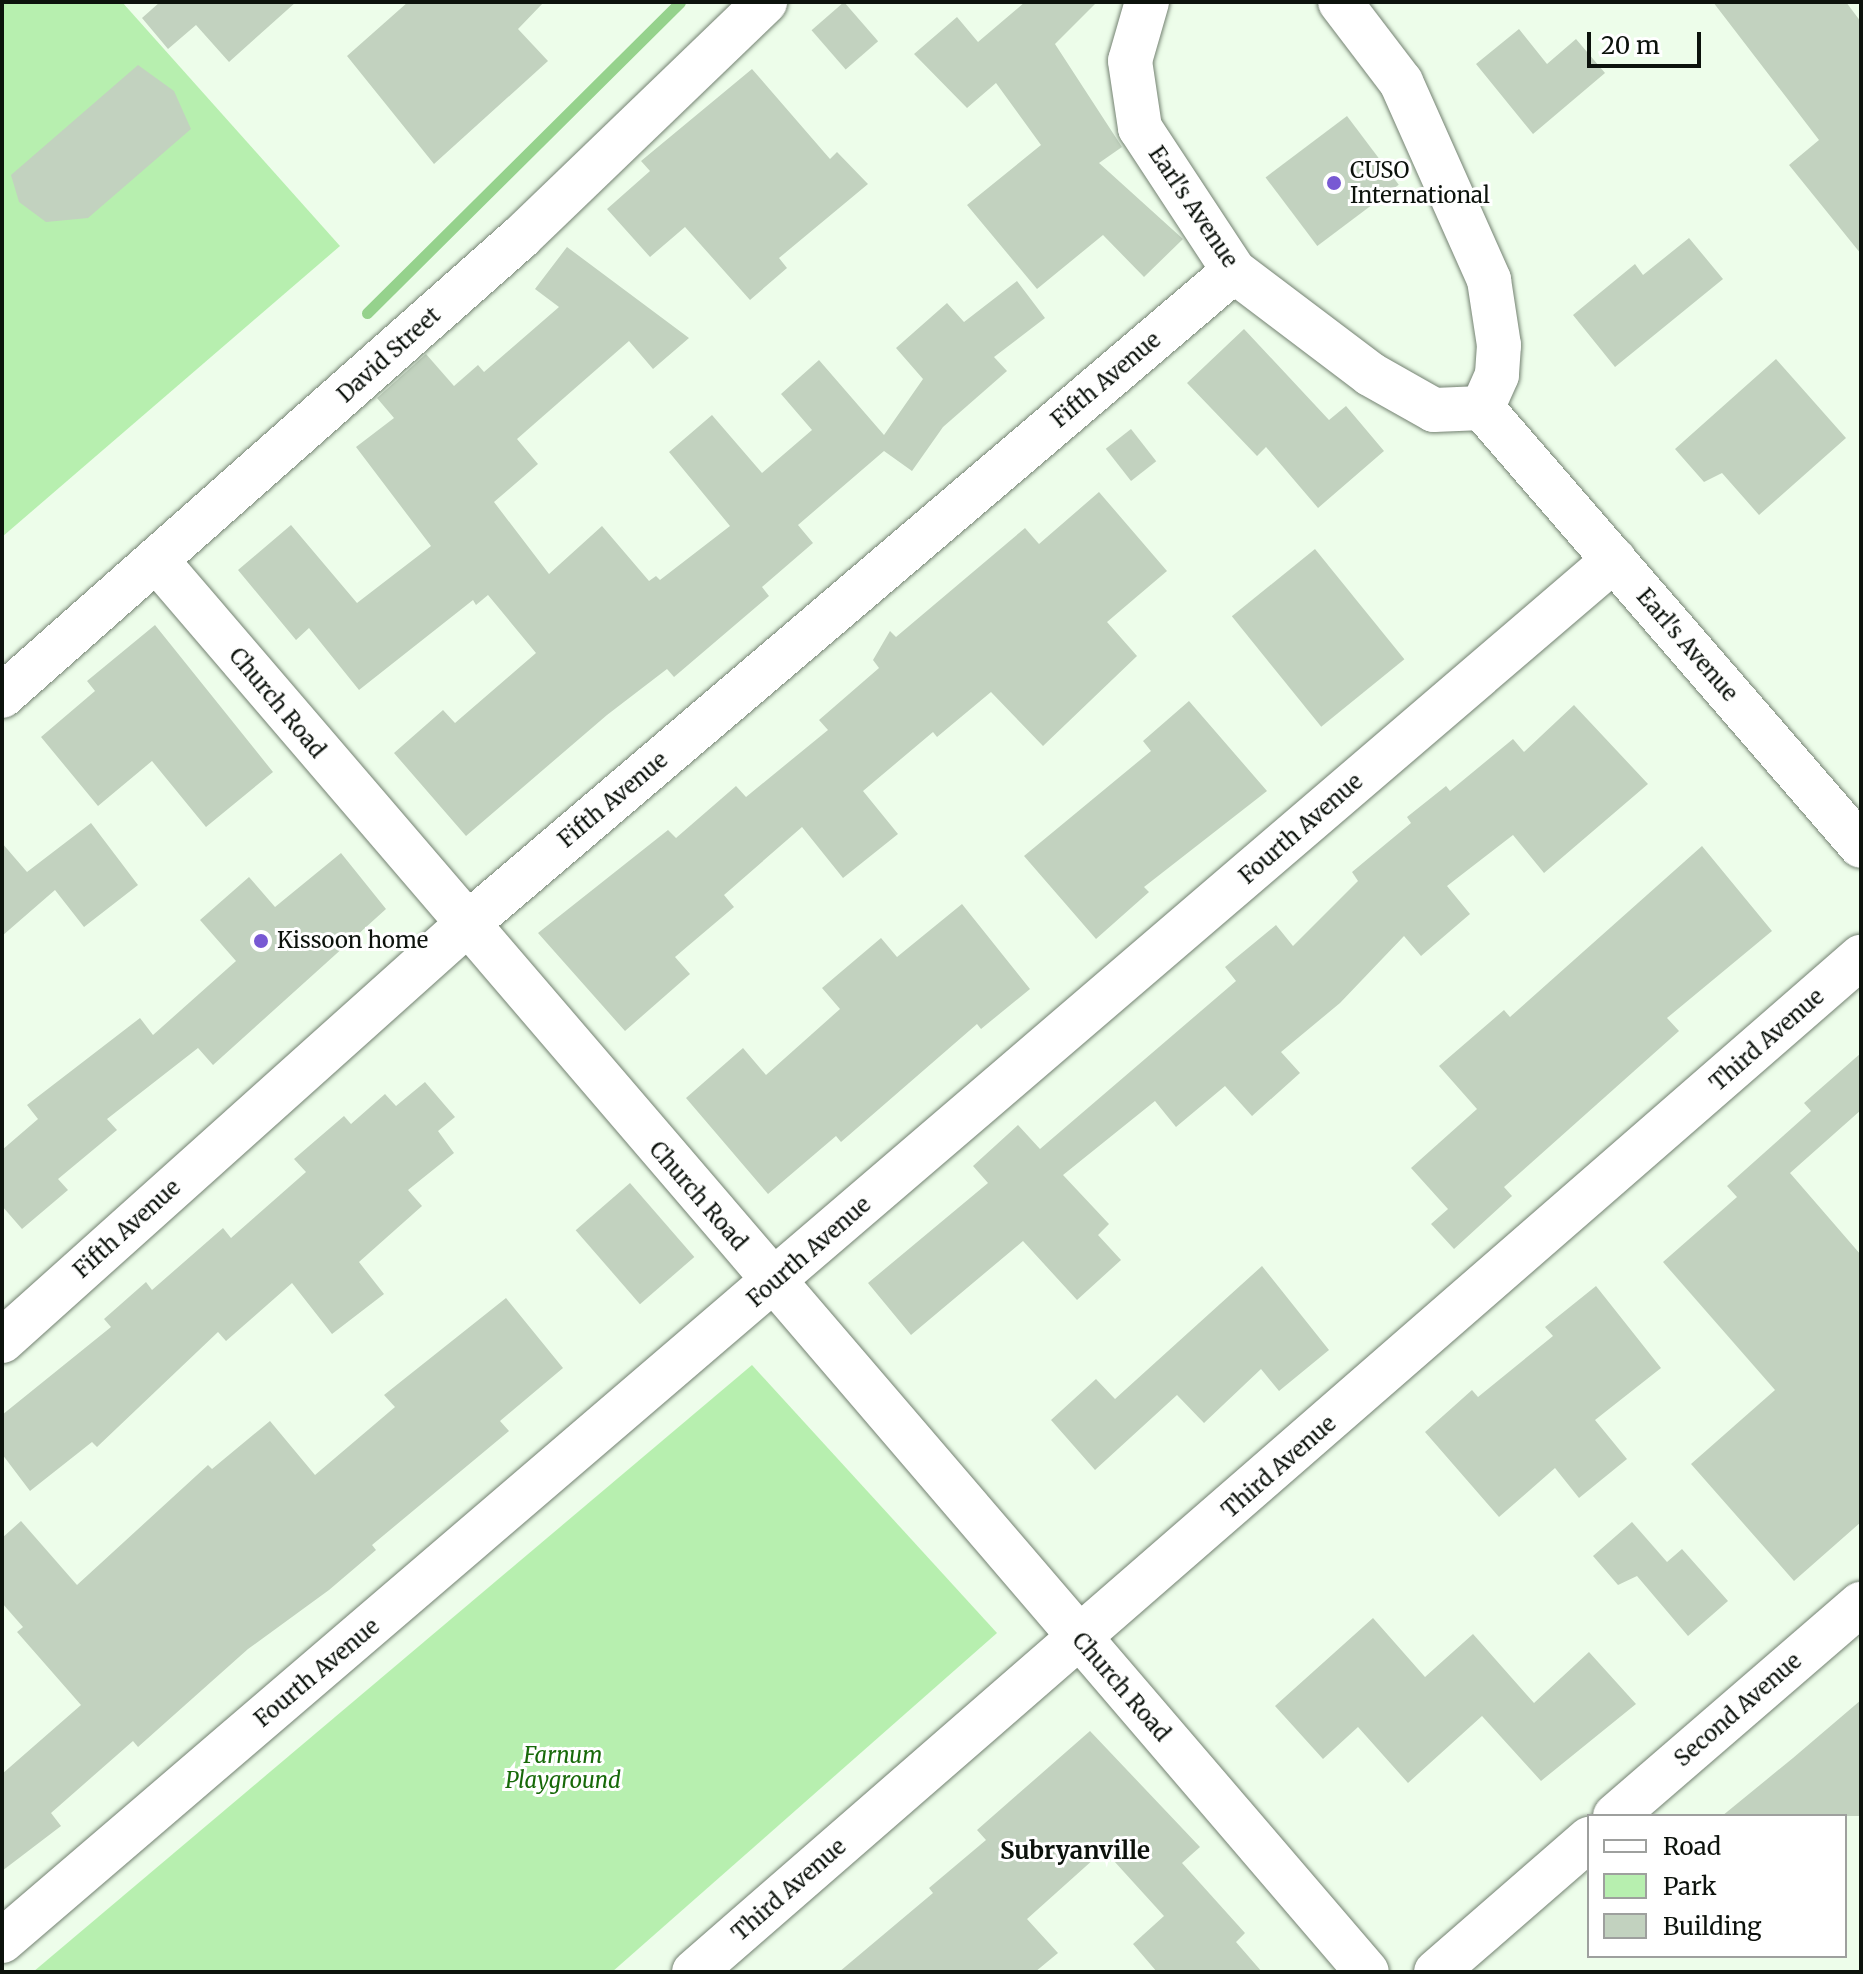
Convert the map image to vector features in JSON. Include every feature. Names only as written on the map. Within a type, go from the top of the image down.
[{"type":"street","name":"David Street","points":[[2,696],[158,562],[521,237],[765,2]]},
{"type":"street","name":"Earl's Avenue","points":[[1147,2],[1130,61],[1140,128],[1234,271],[1357,365],[1434,410],[1482,408],[1861,846]]},
{"type":"street","points":[[1340,2],[1401,82],[1489,280],[1499,345],[1497,375],[1482,408]]},
{"type":"street","name":"Fifth Avenue","points":[[2,1341],[465,926],[1234,271]]},
{"type":"street","name":"Fourth Avenue","points":[[2,1941],[1614,560]]},
{"type":"street","name":"Church Road","points":[[158,562],[465,926],[1367,1972]]},
{"type":"street","name":"Third Avenue","points":[[694,1972],[1081,1640],[1861,957]]},
{"type":"street","name":"Second Avenue","points":[[1617,1814],[1861,1604]]},
{"type":"street","points":[[1436,1972],[1587,1841]]},
{"type":"green space","points":[[2,2],[122,2],[340,246],[2,537]]},
{"type":"green space","name":"Farnum Playground","points":[[752,1365],[997,1633],[612,1972],[33,1972]]},
{"type":"building","points":[[160,2],[296,2],[229,62],[196,25],[168,49],[142,18]]},
{"type":"building","points":[[408,2],[544,2],[518,29],[548,61],[434,164],[347,56]]},
{"type":"building","points":[[844,2],[878,41],[846,69],[812,30]]},
{"type":"building","points":[[1025,2],[1097,2],[1055,44],[1122,147],[1099,163],[1183,239],[1144,277],[1103,235],[1037,289],[967,205],[1041,145],[996,83],[967,108],[914,54],[957,17],[978,42]]},
{"type":"building","points":[[1713,2],[1846,2],[1861,22],[1861,254],[1789,165],[1819,140]]},
{"type":"building","points":[[1519,29],[1547,64],[1576,39],[1605,73],[1533,134],[1476,64]]},
{"type":"building","points":[[138,65],[174,91],[191,129],[88,218],[46,222],[19,202],[11,175]]},
{"type":"building","points":[[752,69],[830,159],[837,152],[868,184],[779,258],[787,268],[750,300],[685,227],[650,257],[607,209],[650,171],[641,161]]},
{"type":"building","name":"CUSO International","points":[[1347,116],[1399,185],[1317,246],[1266,177]]},
{"type":"building","points":[[1689,238],[1723,279],[1615,367],[1573,315],[1635,264],[1643,275]]},
{"type":"building","points":[[567,247],[689,338],[653,369],[629,341],[517,439],[538,464],[494,502],[549,574],[602,526],[649,581],[656,576],[660,580],[730,526],[669,452],[712,415],[762,473],[812,430],[781,394],[819,360],[884,435],[923,379],[896,348],[947,303],[964,322],[1017,281],[1045,318],[994,357],[1007,371],[943,427],[912,471],[884,451],[798,525],[813,543],[762,587],[769,596],[674,677],[667,669],[607,715],[466,836],[394,753],[443,710],[455,723],[536,653],[488,595],[476,605],[473,600],[359,690],[309,628],[296,640],[238,570],[291,525],[357,603],[431,546],[356,447],[394,418],[377,398],[426,354],[454,386],[478,365],[484,372],[559,307],[535,289]]},
{"type":"building","points":[[1244,329],[1329,420],[1346,406],[1384,451],[1318,508],[1266,447],[1257,456],[1187,383]]},
{"type":"building","points":[[1776,359],[1846,438],[1759,515],[1722,473],[1704,482],[1675,449]]},
{"type":"building","points":[[1131,429],[1156,461],[1131,481],[1106,449]]},
{"type":"building","points":[[1099,492],[1167,571],[1107,622],[1137,656],[1043,746],[991,692],[937,737],[933,732],[863,791],[898,834],[843,878],[802,827],[724,895],[734,907],[675,957],[690,974],[625,1031],[538,933],[668,830],[676,838],[736,786],[746,797],[828,730],[819,720],[879,668],[873,660],[890,631],[896,637],[1025,528],[1039,544]]},
{"type":"building","points":[[1315,549],[1404,659],[1321,727],[1232,616]]},
{"type":"building","points":[[155,625],[273,772],[206,827],[152,761],[98,806],[41,737],[95,691],[87,681]]},
{"type":"building","points":[[1189,701],[1267,791],[1144,887],[1149,892],[1096,939],[1024,856],[1151,751],[1143,741]]},
{"type":"building","points":[[1574,705],[1648,784],[1544,873],[1513,835],[1447,886],[1470,914],[1421,956],[1404,936],[1340,1003],[1281,1052],[1300,1073],[1252,1116],[1225,1086],[1176,1127],[1155,1101],[1063,1175],[1109,1224],[1098,1235],[1121,1260],[1077,1300],[1023,1241],[911,1335],[868,1283],[988,1183],[973,1166],[1018,1125],[1040,1149],[1236,981],[1225,967],[1276,925],[1293,946],[1358,881],[1352,872],[1411,823],[1407,817],[1446,786],[1450,791],[1513,739],[1524,752]]},
{"type":"building","points":[[91,823],[138,885],[84,927],[55,890],[2,936],[2,843],[27,872]]},
{"type":"building","points":[[1702,846],[1772,931],[1667,1018],[1679,1031],[1504,1187],[1512,1196],[1454,1249],[1431,1224],[1448,1209],[1411,1168],[1477,1109],[1439,1066],[1504,1010],[1510,1017]]},
{"type":"building","points":[[341,853],[386,909],[213,1065],[198,1048],[107,1119],[117,1130],[58,1179],[68,1190],[22,1229],[2,1206],[2,1150],[38,1119],[27,1105],[140,1018],[153,1035],[236,961],[200,920],[249,877],[275,907]]},
{"type":"building","points":[[962,904],[1030,989],[981,1029],[977,1024],[841,1142],[836,1136],[768,1194],[686,1098],[743,1048],[766,1075],[840,1009],[822,988],[881,938],[897,957]]},
{"type":"building","points":[[1861,1053],[1861,1110],[1790,1173],[1861,1255],[1861,1522],[1794,1581],[1691,1464],[1775,1390],[1663,1262],[1737,1197],[1727,1186],[1811,1111],[1804,1103]]},
{"type":"building","points":[[425,1082],[455,1117],[438,1131],[454,1153],[408,1190],[422,1206],[359,1262],[384,1294],[332,1334],[292,1283],[226,1341],[218,1332],[97,1447],[92,1442],[30,1491],[2,1454],[2,1415],[111,1327],[104,1319],[146,1282],[152,1290],[223,1228],[231,1238],[306,1172],[294,1159],[344,1116],[351,1124],[385,1094],[396,1106]]},
{"type":"building","points":[[630,1183],[694,1257],[640,1304],[576,1230]]},
{"type":"building","points":[[1262,1266],[1329,1350],[1279,1391],[1261,1369],[1204,1423],[1177,1395],[1095,1470],[1051,1420],[1096,1379],[1115,1399]]},
{"type":"building","points":[[1596,1286],[1661,1368],[1595,1420],[1627,1459],[1579,1498],[1555,1468],[1499,1517],[1425,1432],[1472,1390],[1478,1397],[1553,1336],[1545,1327]]},
{"type":"building","points":[[506,1298],[563,1368],[500,1421],[509,1431],[372,1545],[376,1550],[329,1590],[248,1649],[138,1747],[133,1741],[51,1813],[61,1826],[2,1871],[2,1774],[81,1705],[17,1632],[23,1627],[2,1603],[2,1538],[21,1521],[77,1585],[208,1465],[212,1469],[270,1421],[315,1475],[395,1407],[384,1395]]},
{"type":"building","points":[[1632,1522],[1667,1562],[1682,1549],[1728,1601],[1688,1636],[1637,1576],[1618,1585],[1593,1556]]},
{"type":"building","points":[[1373,1618],[1425,1677],[1473,1634],[1534,1703],[1589,1652],[1636,1704],[1541,1781],[1482,1716],[1408,1783],[1358,1727],[1323,1759],[1275,1706]]},
{"type":"building","points":[[1861,1700],[1861,1816],[1724,1814]]},
{"type":"building","points":[[1090,1731],[1200,1847],[1182,1863],[1245,1933],[1236,1942],[1262,1972],[1157,1972],[1133,1944],[1164,1916],[1104,1850],[1027,1919],[1058,1953],[1035,1972],[839,1972],[933,1893],[929,1888],[986,1840],[977,1830]]},
{"type":"waterway","points":[[367,313],[680,2]]},
{"type":"place","name":"CUSO International","points":[[1334,183]]},
{"type":"place","name":"Kissoon home","points":[[261,941]]},
{"type":"district","name":"Subryanville","points":[[1075,1851]]}]
